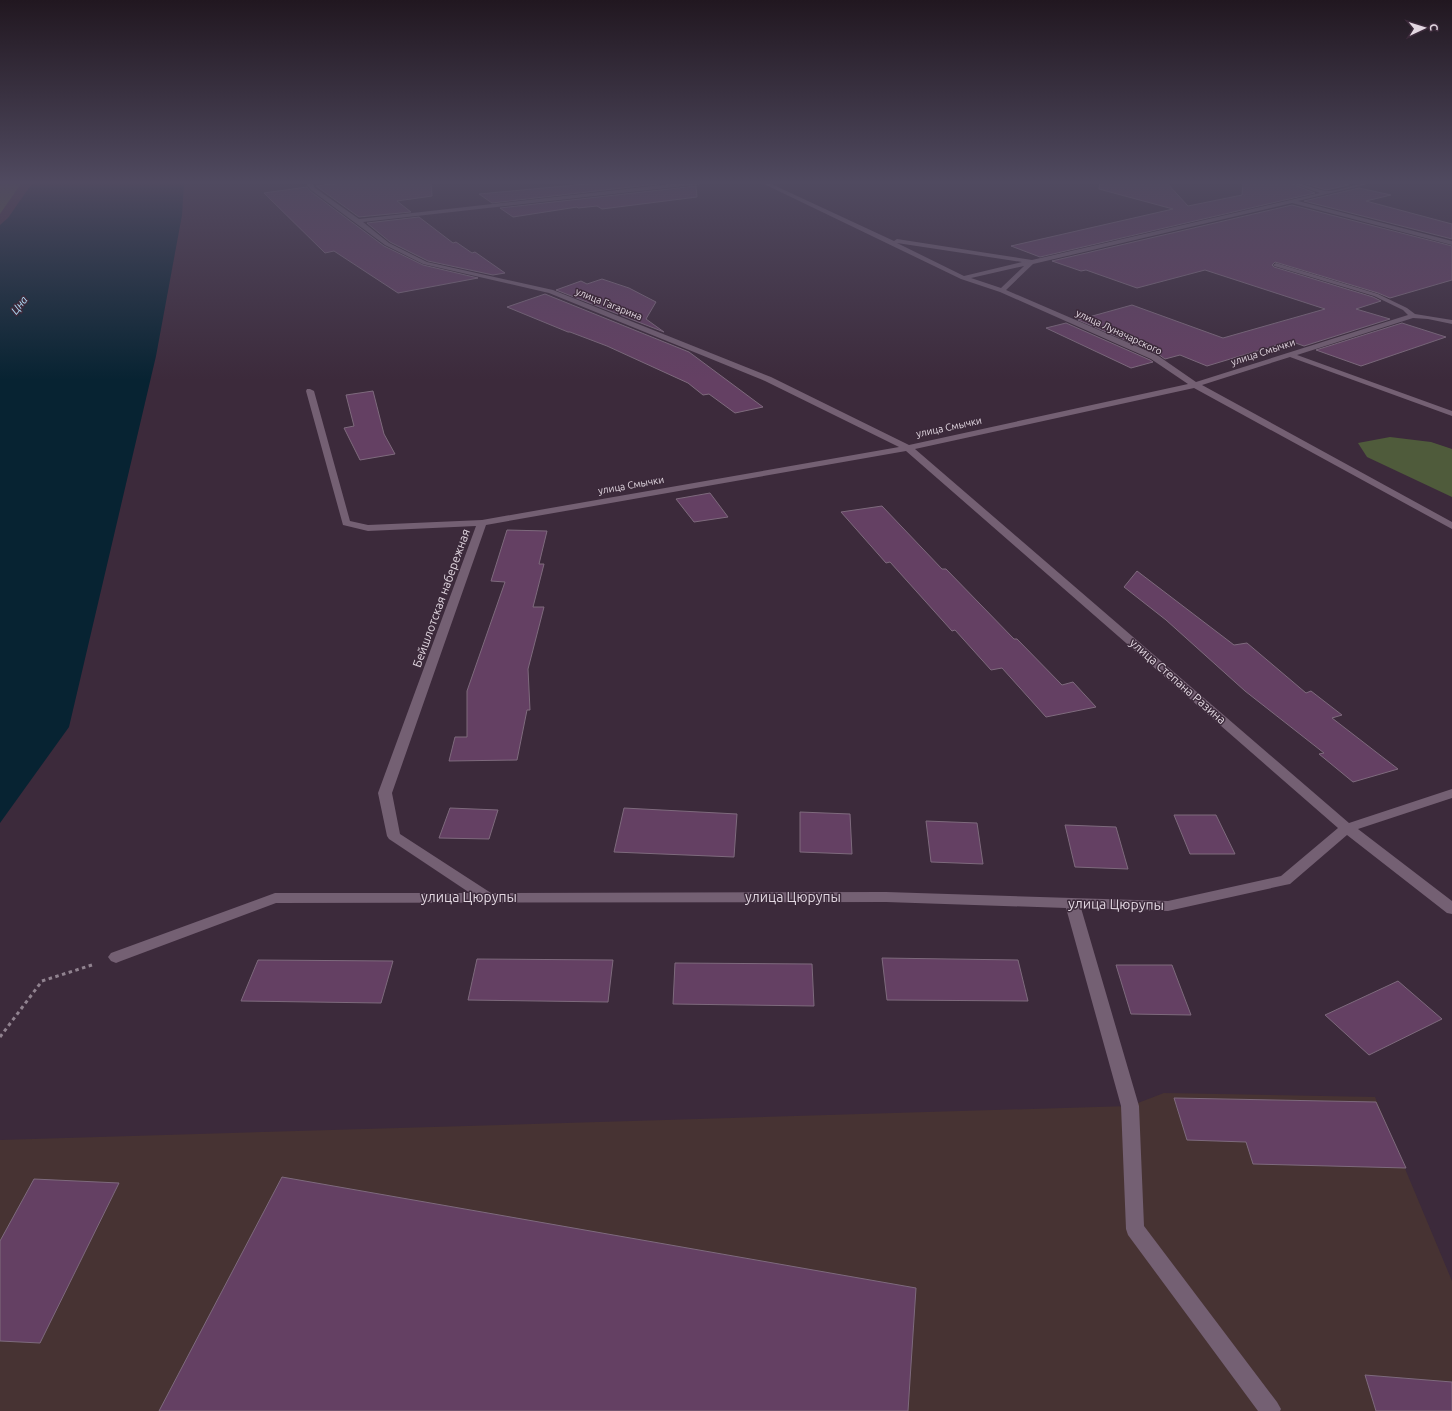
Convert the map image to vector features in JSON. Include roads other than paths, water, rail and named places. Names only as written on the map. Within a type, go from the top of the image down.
[{"type":"street","name":"улица Гагарина","points":[[395,248],[425,263],[551,291],[768,378],[908,448]]},
{"type":"street","name":"улица Луначарского","points":[[903,248],[963,278],[1002,292],[1154,357],[1195,385],[1452,526]]},
{"type":"street","points":[[941,248],[1031,262]]},
{"type":"street","points":[[963,278],[1093,248]]},
{"type":"street","points":[[1002,292],[1031,262]]},
{"type":"street","name":"улица Смычки","points":[[1276,265],[1376,295],[1405,309],[1413,316]]},
{"type":"street","name":"улица Смычки","points":[[482,523],[908,448],[1195,385],[1413,316],[1428,317],[1452,322]]},
{"type":"street","points":[[1290,355],[1452,414]]},
{"type":"street","name":"Бейшлотская набережная","points":[[310,391],[346,523],[368,528],[482,523],[385,793],[394,836],[487,897]]},
{"type":"street","name":"улица Степана Разина","points":[[908,448],[1347,828],[1452,909]]},
{"type":"street","name":"улица Цюрупы","points":[[116,957],[275,898],[886,897],[1168,906],[1285,880],[1347,828],[1452,793]]},
{"type":"street","points":[[1072,903],[1130,1106],[1135,1229],[1270,1409]]},
{"type":"water","name":"Цна","points":[[0,248],[176,248],[156,356],[69,727],[0,823]]}]
